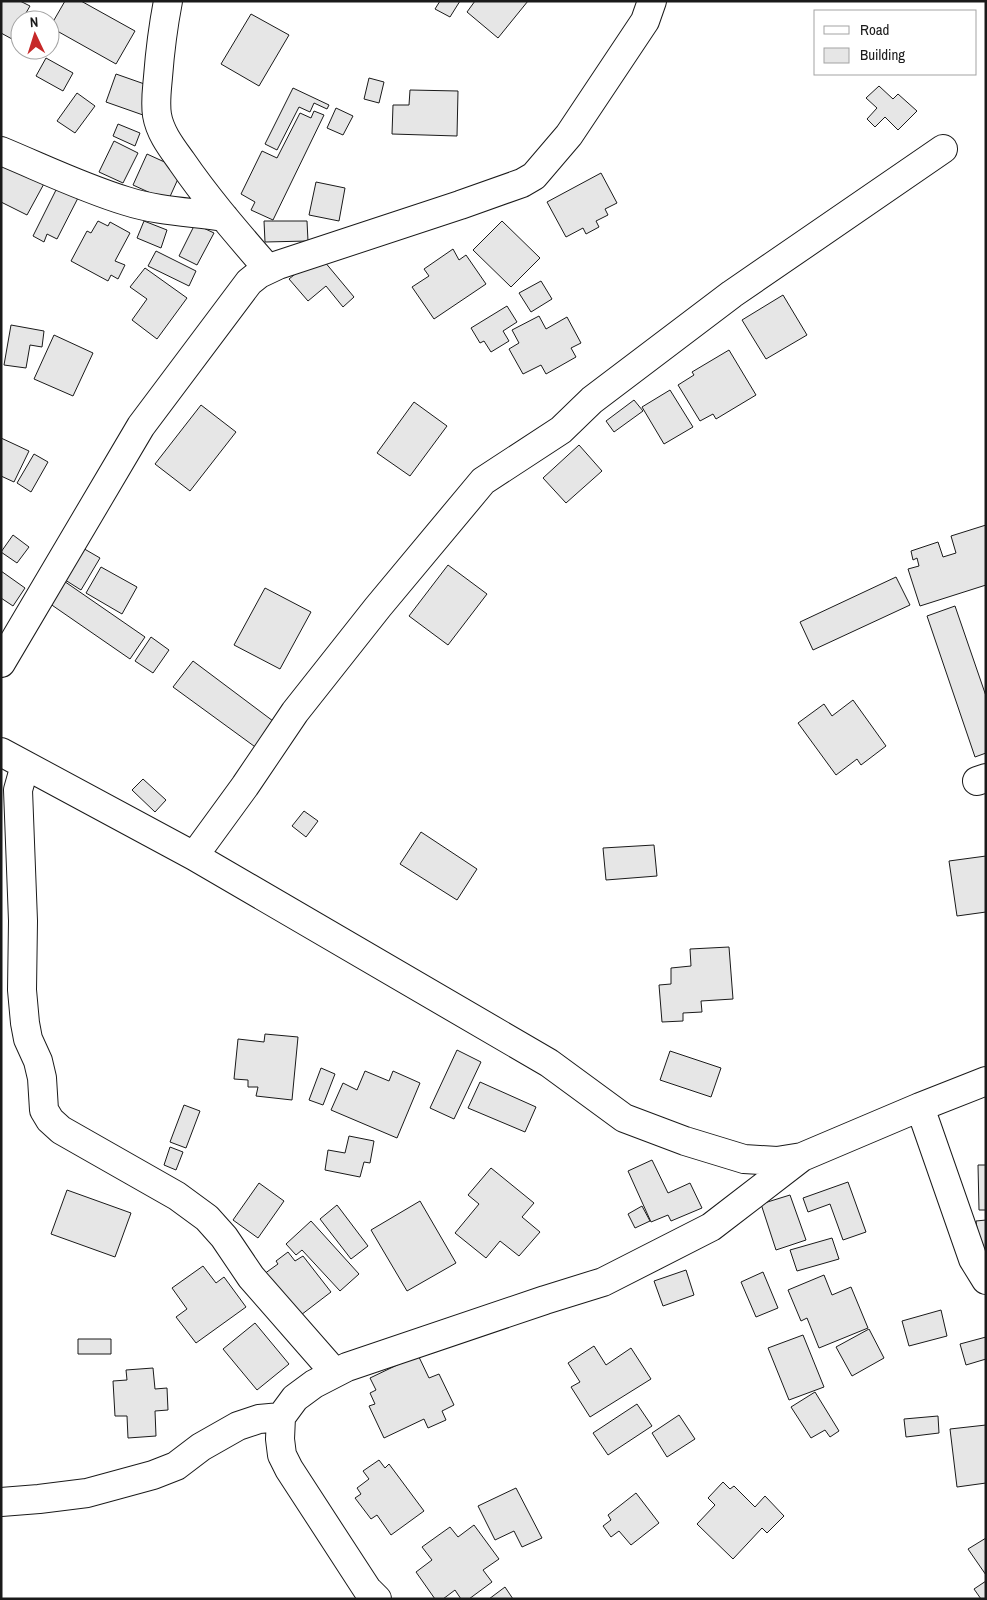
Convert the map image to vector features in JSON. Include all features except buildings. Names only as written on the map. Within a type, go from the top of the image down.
[{"type":"street","points":[[168,1],[161,40],[156,96],[157,116],[166,139],[198,184],[268,269]]},
{"type":"street","points":[[1,663],[141,426],[249,282],[268,269],[460,206],[522,183],[534,176],[580,119],[645,21],[652,1]]},
{"type":"street","points":[[194,856],[245,786],[295,712],[378,607],[483,481],[561,430],[592,400],[732,294],[943,149]]},
{"type":"street","points":[[1,151],[126,201],[146,206],[224,217]]},
{"type":"street","points":[[1,752],[194,856],[558,1069],[624,1118],[684,1141],[744,1158],[777,1161],[802,1157]]},
{"type":"street","points":[[25,765],[18,790],[23,921],[22,990],[26,1031],[42,1078],[44,1110],[50,1120],[61,1130],[177,1196],[207,1218],[224,1237],[251,1277],[335,1373]]},
{"type":"street","points":[[377,1599],[367,1589],[289,1469],[282,1455],[280,1439],[281,1417],[295,1398],[314,1384],[347,1367],[450,1331],[603,1282],[711,1227],[802,1157],[920,1106],[986,1081]]},
{"type":"street","points":[[920,1106],[973,1259],[986,1280]]},
{"type":"street","points":[[1,1502],[87,1493],[153,1475],[176,1466],[201,1447],[238,1426],[259,1419],[281,1417]]}]
